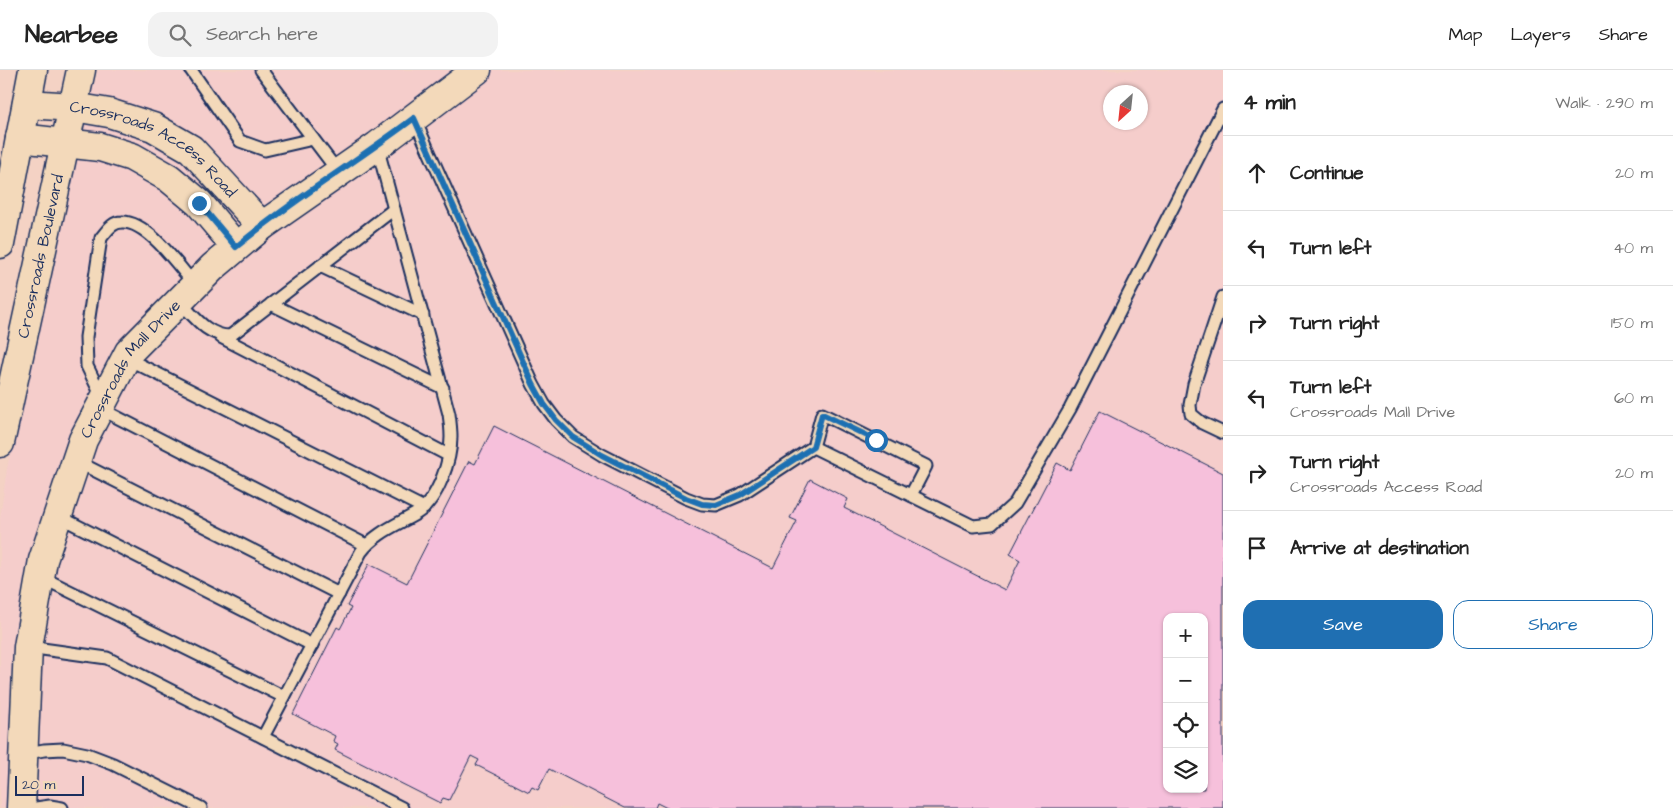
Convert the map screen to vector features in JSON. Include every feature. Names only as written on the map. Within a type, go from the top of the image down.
[{"type":"street","points":[[0,244],[34,70]]},
{"type":"street","name":"Crossroads Boulevard","points":[[0,443],[81,70]]},
{"type":"street","name":"Crossroads Mall Drive","points":[[21,808],[28,647],[43,560],[83,440],[129,352],[236,247],[262,226],[377,146],[477,70]]},
{"type":"street","name":"Crossroads Access Road","points":[[27,104],[74,107],[109,113],[153,127],[191,149],[262,226]]},
{"type":"street","name":"Crossroads Access Road","points":[[20,138],[100,147],[132,157],[169,178],[199,203],[236,247]]},
{"type":"lane","points":[[191,70],[240,140],[265,150],[313,139]]},
{"type":"lane","points":[[261,70],[339,173]]},
{"type":"lane","points":[[813,447],[973,526],[992,524],[1015,503],[1070,409],[1223,109]]},
{"type":"lane","points":[[414,118],[533,384],[556,420],[573,437],[602,455],[686,498],[702,504],[716,505],[740,495],[813,447],[822,414],[926,466],[911,495]]},
{"type":"lane","points":[[263,737],[361,552],[377,535],[424,508],[429,503],[435,494],[446,467],[451,437],[449,414],[377,146]]},
{"type":"lane","points":[[220,336],[230,336],[394,209]]},
{"type":"lane","points":[[366,545],[101,404],[87,366],[86,337],[101,238],[110,227],[121,222],[134,224],[150,234],[208,330],[448,454]]},
{"type":"lane","points":[[320,266],[423,315]]},
{"type":"lane","points":[[1223,296],[1194,384],[1190,406],[1191,414],[1202,423],[1223,433]]},
{"type":"lane","points":[[272,304],[443,388]]},
{"type":"lane","points":[[126,358],[424,508]]},
{"type":"lane","points":[[76,461],[339,594]]},
{"type":"lane","points":[[58,516],[312,645]]},
{"type":"lane","points":[[40,577],[284,697]]},
{"type":"lane","points":[[28,647],[106,658],[402,808]]},
{"type":"lane","points":[[23,754],[63,749],[87,754],[113,764],[201,808]]},
{"type":"lane","points":[[36,808],[50,806],[62,808]]},
{"type":"shaded area","points":[[98,70],[1223,70],[1223,808],[0,808],[0,519],[7,469],[69,184]]},
{"type":"building","points":[[1100,411],[1223,473],[1223,808],[667,808],[657,803],[655,808],[625,808],[549,769],[538,790],[532,787],[529,792],[476,765],[479,760],[471,756],[449,800],[443,798],[440,803],[335,750],[338,744],[333,741],[335,736],[293,714],[337,627],[340,629],[351,608],[347,606],[369,564],[407,583],[469,461],[475,464],[494,426],[773,568],[797,521],[790,518],[810,479],[848,499],[844,508],[1005,590],[1020,560],[1010,554],[1057,463],[1070,470]]},
{"type":"route","points":[[199,203],[236,247],[262,226],[414,118],[533,384],[556,420],[573,437],[602,455],[686,498],[702,504],[716,505],[740,495],[813,447],[822,414],[876,440]]}]
